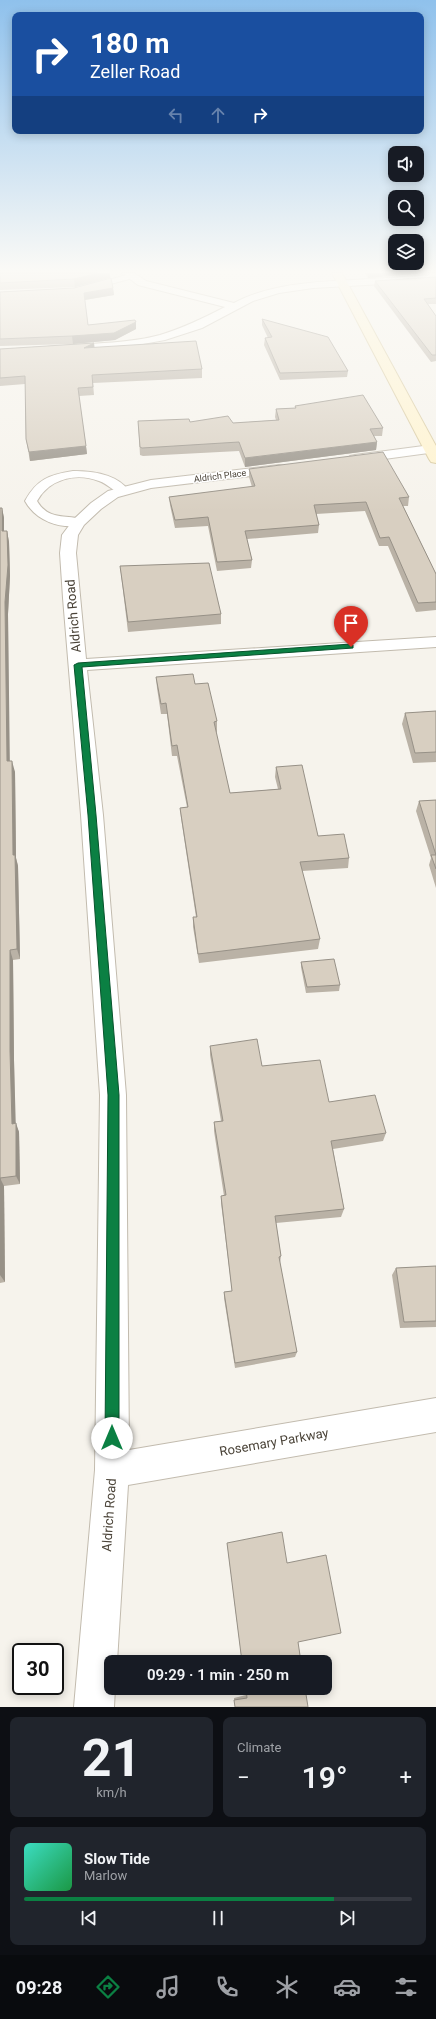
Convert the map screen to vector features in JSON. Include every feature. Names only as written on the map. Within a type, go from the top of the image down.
[{"type":"main road","points":[[380,353],[434,454]]},
{"type":"street","points":[[339,461],[434,454]]},
{"type":"street","name":"Aldrich Place","points":[[151,484],[293,467]]},
{"type":"street","name":"Aldrich Road","points":[[94,1707],[112,1470],[113,1095],[92,815],[68,553],[70,536],[79,522],[113,494],[151,484]]},
{"type":"street","points":[[78,665],[322,648],[436,642]]},
{"type":"street","name":"Rosemary Parkway","points":[[112,1470],[436,1415]]},
{"type":"lane","points":[[79,522],[61,521],[40,514],[35,510],[31,501],[33,492],[42,484],[56,478],[78,475],[104,477],[116,483],[123,491]]},
{"type":"building","points":[[0,353],[198,353],[202,369],[92,375],[93,387],[78,388],[86,446],[29,452],[26,439],[25,376],[0,378]]},
{"type":"building","points":[[271,353],[337,353],[348,371],[280,373]]},
{"type":"building","points":[[430,353],[436,353],[436,355],[432,355]]},
{"type":"building","points":[[363,395],[383,428],[370,429],[377,442],[245,458],[239,442],[140,447],[138,421],[189,419],[190,422],[228,416],[233,423],[279,420],[276,409],[296,408],[295,406]]},
{"type":"building","points":[[383,452],[409,497],[399,498],[436,574],[436,602],[418,603],[389,537],[380,538],[366,502],[314,505],[319,525],[245,531],[252,560],[217,562],[208,517],[175,520],[169,497],[255,486],[249,469]]},
{"type":"building","points":[[0,508],[2,508],[2,531],[7,531],[8,565],[5,602],[7,761],[12,761],[13,855],[15,855],[17,949],[10,950],[10,1051],[12,1124],[16,1123],[16,1176],[0,1178]]},
{"type":"building","points":[[209,563],[221,614],[128,622],[120,566]]},
{"type":"building","points":[[193,674],[195,684],[208,683],[217,721],[214,722],[230,793],[281,789],[276,767],[302,765],[318,836],[344,834],[349,858],[300,862],[320,939],[198,954],[193,917],[197,917],[180,808],[188,807],[177,745],[172,746],[166,703],[161,704],[156,677]]},
{"type":"building","points":[[436,711],[436,752],[415,753],[405,713]]},
{"type":"building","points":[[436,800],[436,855],[419,801]]},
{"type":"building","points":[[431,855],[436,855],[436,869]]},
{"type":"building","points":[[334,959],[340,985],[307,987],[301,962]]},
{"type":"building","points":[[257,1039],[262,1066],[320,1060],[329,1102],[375,1095],[386,1133],[331,1141],[344,1209],[275,1216],[281,1256],[279,1257],[297,1352],[235,1363],[224,1292],[232,1291],[221,1196],[226,1195],[214,1122],[223,1121],[210,1046]]},
{"type":"building","points":[[436,1266],[436,1321],[404,1322],[396,1268]]},
{"type":"building","points":[[282,1532],[287,1563],[326,1555],[341,1633],[298,1642],[300,1655],[241,1655],[227,1543]]},
{"type":"building","points":[[247,1695],[306,1695],[308,1707],[235,1707],[234,1700],[247,1698]]},
{"type":"route","points":[[112,1438],[113,1095],[92,815],[78,665],[351,647]]}]
